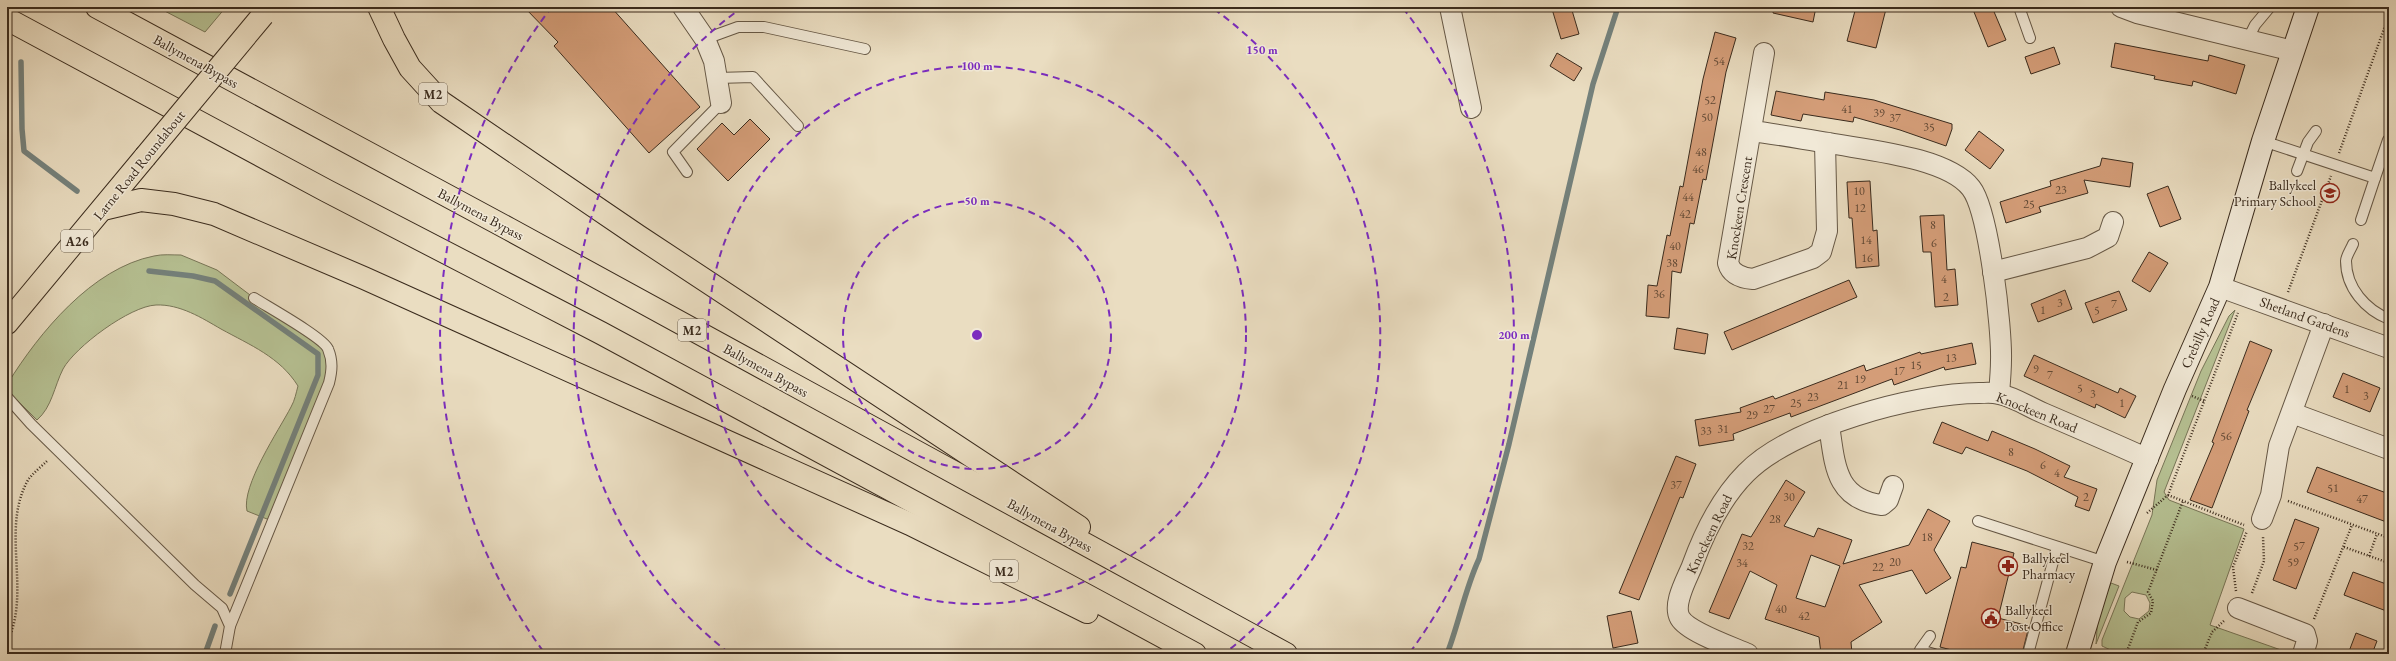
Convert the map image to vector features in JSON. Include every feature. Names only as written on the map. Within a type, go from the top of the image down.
[{"type":"highway","name":"Ballymena Bypass","points":[[97,7],[509,229],[1286,654]]},
{"type":"highway","name":"M2","points":[[379,7],[410,68],[441,102],[484,133],[1125,558],[1290,654]]},
{"type":"highway","name":"Larne Road Roundabout","points":[[7,323],[266,11]]},
{"type":"highway","name":"M2","points":[[7,19],[327,191],[608,337],[1195,654]]},
{"type":"highway","name":"M2","points":[[103,209],[141,200],[174,204],[214,214],[364,278],[910,524],[1172,654]]},
{"type":"street","points":[[683,7],[705,39],[714,61],[721,103]]},
{"type":"street","points":[[1450,7],[1471,108]]},
{"type":"street","points":[[2121,7],[2137,14],[2248,39],[2293,51]]},
{"type":"street","name":"Crebilly Road","points":[[2080,653],[2082,631],[2114,565],[2125,514],[2175,389],[2220,287],[2263,141],[2308,7]]},
{"type":"street","name":"Knockeen Crescent","points":[[1764,53],[1728,262],[1736,274],[1743,278],[1753,279],[1813,258],[1821,252],[1827,232],[1825,143]]},
{"type":"street","points":[[1751,130],[1901,156],[1924,162],[1946,171],[1971,188],[1979,204],[1993,272],[2002,359],[1999,393]]},
{"type":"street","points":[[1993,272],[2087,248],[2108,237],[2113,222]]},
{"type":"street","name":"Shetland Gardens","points":[[2220,287],[2389,348]]},
{"type":"street","points":[[2262,519],[2271,495],[2279,446],[2324,324]]},
{"type":"street","name":"Knockeen Road","points":[[1748,654],[1688,626],[1683,621],[1678,611],[1682,592],[1712,523],[1732,488],[1747,472],[1766,457],[1829,426],[1910,400],[1954,393],[1999,393],[2148,459]]},
{"type":"street","points":[[2292,413],[2389,449]]},
{"type":"street","points":[[1829,426],[1835,468],[1843,485],[1853,496],[1869,504],[1882,505],[1888,500],[1893,486]]},
{"type":"street","points":[[2242,610],[2305,645]]},
{"type":"lane","points":[[2019,7],[2030,38]]},
{"type":"lane","points":[[2248,39],[2255,26],[2270,7]]},
{"type":"lane","points":[[705,39],[738,27],[764,27],[865,48]]},
{"type":"lane","points":[[717,78],[753,77],[798,126]]},
{"type":"lane","points":[[687,172],[673,152],[721,103]]},
{"type":"lane","points":[[2297,171],[2316,131]]},
{"type":"lane","points":[[2361,220],[2388,140]]},
{"type":"lane","points":[[2263,141],[2375,178]]},
{"type":"lane","points":[[2353,244],[2346,261],[2350,283],[2361,300],[2372,312],[2389,319]]},
{"type":"lane","points":[[225,654],[230,626],[286,493],[329,383],[332,368],[328,348],[313,336],[254,298]]},
{"type":"lane","points":[[7,397],[58,450],[195,585],[222,608],[230,626]]},
{"type":"lane","points":[[1978,521],[2114,565]]},
{"type":"lane","points":[[2028,654],[2057,547]]},
{"type":"lane","points":[[1930,636],[1920,650],[1934,654]]},
{"type":"path","points":[[2125,514],[2146,514],[2168,495],[2244,296]]},
{"type":"path","points":[[7,643],[13,631],[17,608],[13,525],[18,503],[28,480],[58,450]]},
{"type":"path","points":[[2168,495],[2249,527],[2233,567],[2242,610]]},
{"type":"path","points":[[2271,495],[2389,538]]},
{"type":"path","points":[[2126,654],[2138,622],[2151,613],[2153,601],[2148,592],[2183,501]]},
{"type":"path","points":[[2204,654],[2212,632],[2242,610],[2264,561],[2262,519]]},
{"type":"path","points":[[2305,645],[2352,525]]},
{"type":"path","points":[[2369,556],[2377,534]]},
{"type":"path","points":[[2344,547],[2389,563]]},
{"type":"path","points":[[2114,565],[2128,561],[2157,570]]},
{"type":"green space","points":[[157,7],[226,7],[205,32]]},
{"type":"green space","points":[[157,255],[181,255],[217,270],[254,298],[328,348],[332,368],[276,516],[267,519],[247,511],[247,500],[255,473],[292,404],[298,386],[291,376],[273,359],[253,346],[190,312],[165,305],[145,307],[132,312],[104,329],[69,360],[63,369],[46,409],[37,420],[9,392],[8,383],[35,344],[69,305],[89,288],[109,274],[131,263]]},
{"type":"green space","points":[[2235,310],[2164,492],[2169,500],[2244,529],[2210,625],[2281,650],[2284,654],[2119,654],[2102,646],[2102,640],[2152,515],[2157,480],[2201,371],[2229,316]],"holes":[[[2132,592],[2146,595],[2150,603],[2149,611],[2139,619],[2130,617],[2124,611],[2125,598]]]},
{"type":"green space","points":[[2111,583],[2119,586],[2096,644],[2098,615]]},
{"type":"building","points":[[524,7],[611,7],[700,107],[649,153],[554,46],[558,42]]},
{"type":"building","points":[[1571,7],[1579,34],[1561,39],[1552,9]]},
{"type":"building","points":[[1774,7],[1816,7],[1813,22],[1773,13]]},
{"type":"building","points":[[1856,7],[1886,9],[1876,48],[1847,41]]},
{"type":"building","points":[[1972,7],[1992,7],[2006,40],[1988,47]]},
{"type":"building","points":[[1715,32],[1736,38],[1726,72],[1706,180],[1703,179],[1694,224],[1690,223],[1681,273],[1672,271],[1669,318],[1646,316],[1648,285],[1657,286],[1667,235],[1670,236],[1680,186],[1683,187],[1703,79]]},
{"type":"building","points":[[2115,43],[2208,61],[2209,55],[2245,65],[2236,94],[2193,81],[2192,86],[2154,79],[2155,76],[2111,67]]},
{"type":"building","points":[[2054,47],[2060,64],[2031,74],[2025,57]]},
{"type":"building","points":[[1557,53],[1582,68],[1574,81],[1550,66]]},
{"type":"building","points":[[1776,91],[1824,100],[1825,92],[1874,100],[1952,124],[1952,129],[1946,146],[1900,130],[1854,117],[1853,122],[1803,114],[1801,121],[1771,115]]},
{"type":"building","points":[[750,119],[770,139],[728,181],[697,149],[722,123],[734,135]]},
{"type":"building","points":[[1979,131],[2004,150],[1990,169],[1965,150]]},
{"type":"building","points":[[2102,158],[2133,163],[2130,187],[2084,180],[2088,193],[2039,207],[2041,212],[2006,223],[2000,202],[2051,186],[2050,181],[2100,166]]},
{"type":"building","points":[[1870,181],[1873,231],[1877,230],[1879,266],[1856,268],[1852,218],[1849,218],[1847,182]]},
{"type":"building","points":[[2168,186],[2181,219],[2160,227],[2147,194]]},
{"type":"building","points":[[1944,215],[1947,270],[1955,269],[1958,305],[1935,307],[1931,252],[1923,252],[1920,216]]},
{"type":"building","points":[[2149,252],[2168,263],[2150,292],[2132,281]]},
{"type":"building","points":[[1849,280],[1857,297],[1732,350],[1724,332]]},
{"type":"building","points":[[2065,290],[2072,309],[2038,322],[2031,304]]},
{"type":"building","points":[[2119,291],[2127,310],[2093,323],[2085,303]]},
{"type":"building","points":[[1677,328],[1708,334],[1705,354],[1674,349]]},
{"type":"building","points":[[2250,341],[2272,350],[2247,410],[2249,411],[2212,508],[2190,500],[2214,443],[2212,442]]},
{"type":"building","points":[[1972,343],[1976,364],[1945,370],[1944,367],[1894,385],[1892,379],[1791,417],[1790,413],[1733,434],[1734,440],[1699,446],[1695,420],[1741,412],[1740,408],[1773,396],[1775,399],[1864,365],[1866,371],[1920,352],[1921,354]]},
{"type":"building","points":[[2034,355],[2118,393],[2120,388],[2136,396],[2125,418],[2096,404],[2095,408],[2024,376]]},
{"type":"building","points":[[2343,373],[2380,388],[2370,412],[2333,397]]},
{"type":"building","points":[[1942,422],[1988,441],[1992,431],[2070,466],[2064,477],[2097,489],[2089,511],[2075,506],[2078,497],[2027,471],[1966,447],[1962,454],[1933,443]]},
{"type":"building","points":[[1676,456],[1696,464],[1683,498],[1680,497],[1639,600],[1619,593]]},
{"type":"building","points":[[2317,467],[2389,494],[2389,523],[2307,492]]},
{"type":"building","points":[[1786,480],[1805,492],[1784,526],[1814,537],[1818,528],[1852,540],[1843,564],[1909,545],[1928,509],[1950,521],[1934,550],[1951,578],[1926,594],[1912,570],[1859,585],[1882,622],[1851,642],[1852,654],[1821,654],[1819,637],[1765,619],[1777,585],[1750,571],[1729,619],[1709,612],[1742,534],[1751,537]],"holes":[[[1811,555],[1840,566],[1825,607],[1796,598]]]},
{"type":"building","points":[[2295,519],[2319,528],[2296,589],[2273,580]]},
{"type":"building","points":[[1972,542],[2014,553],[1998,618],[2029,626],[2022,654],[1967,654],[1940,647],[1961,567],[1966,568]]},
{"type":"building","points":[[2353,572],[2389,585],[2389,612],[2344,595]]},
{"type":"building","points":[[1631,611],[1638,643],[1613,648],[1607,616]]},
{"type":"building","points":[[2356,633],[2377,641],[2372,654],[2348,654]]},
{"type":"waterway","points":[[1447,654],[1474,570],[1479,559],[1509,444],[1593,84],[1618,7]]},
{"type":"waterway","points":[[21,62],[22,129],[24,151],[77,191]]},
{"type":"waterway","points":[[149,271],[193,276],[215,281],[318,354],[318,375],[230,594]]},
{"type":"waterway","points":[[205,654],[215,626]]},
{"type":"place","name":"Ballykeel Primary School","points":[[2330,193]]},
{"type":"place","name":"Ballykeel Pharmacy","points":[[2008,566]]},
{"type":"place","name":"Ballykeel Post Office","points":[[1991,618]]}]
